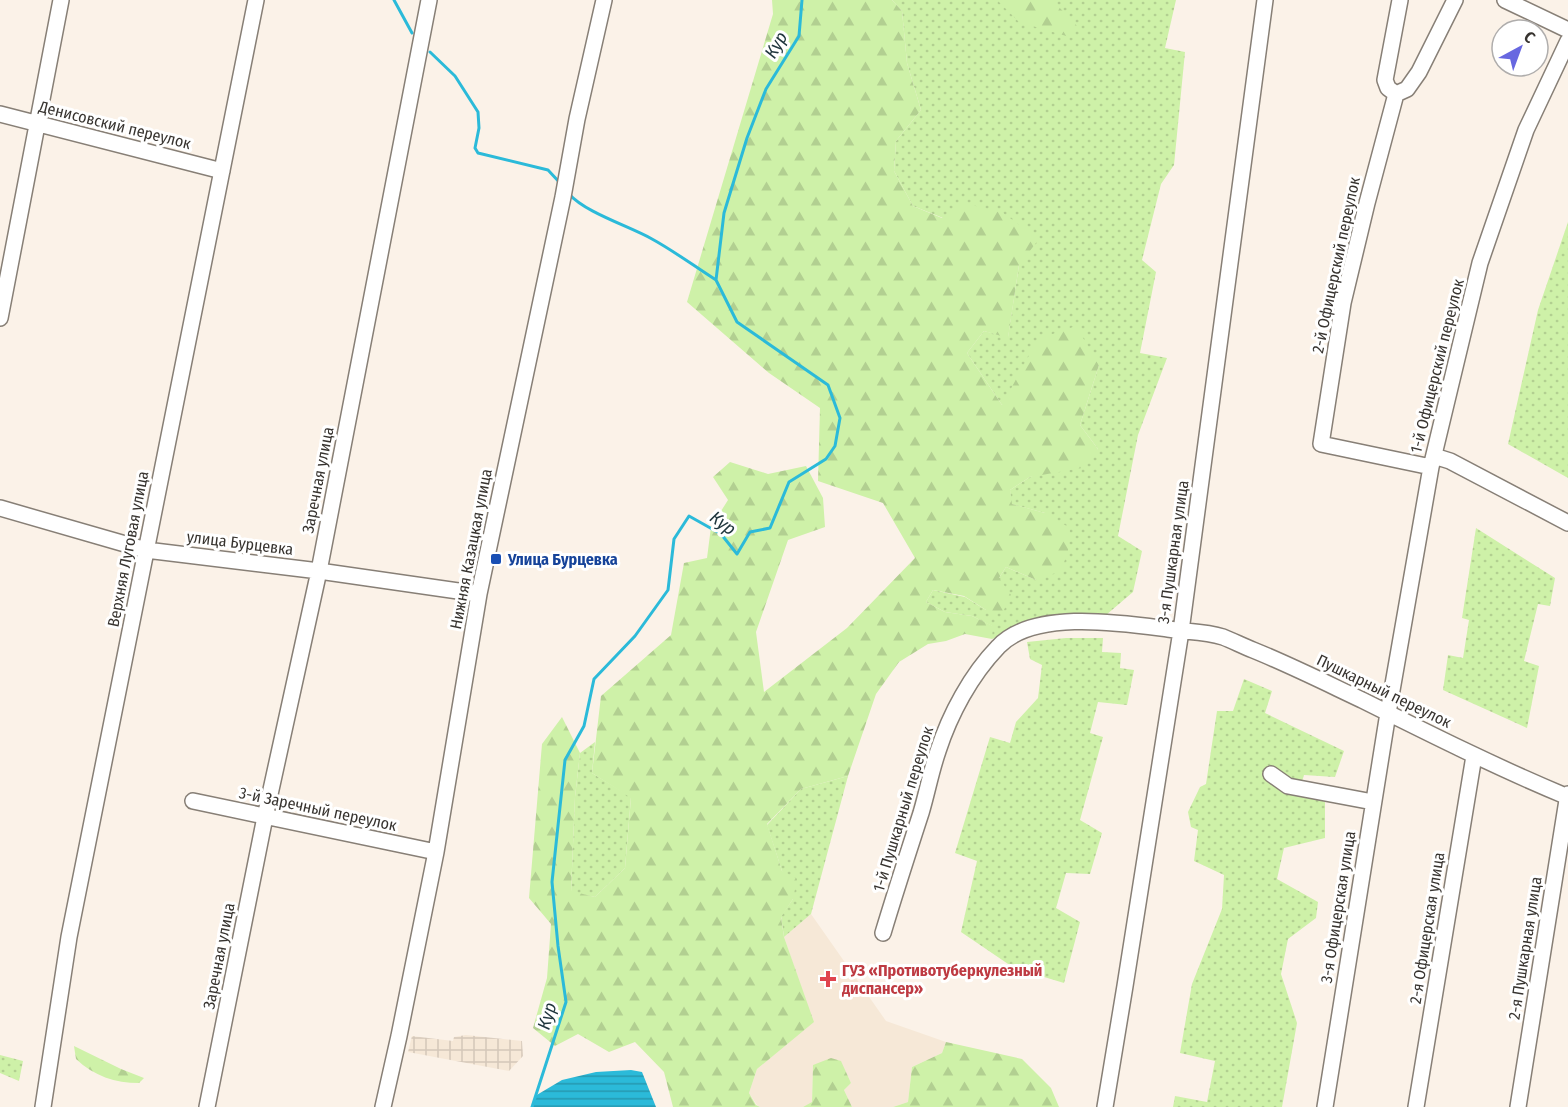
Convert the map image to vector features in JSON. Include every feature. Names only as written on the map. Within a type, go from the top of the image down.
[{"type":"street","points":[[0,318],[61,0]]},
{"type":"street","name":"Верхняя Луговая улица","points":[[43,1107],[69,937],[256,0]]},
{"type":"street","name":"Заречная улица","points":[[207,1107],[265,817],[319,571],[429,0]]},
{"type":"street","name":"Нижняя Казацкая улица","points":[[383,1107],[436,852],[479,594],[563,197],[577,119],[604,0]]},
{"type":"street","name":"3-я Пушкарная улица","points":[[1105,1107],[1181,631],[1265,0]]},
{"type":"street","points":[[1400,0],[1385,80],[1388,88],[1396,94],[1407,89],[1419,72],[1455,0]]},
{"type":"street","points":[[1505,0],[1568,30]]},
{"type":"street","name":"1-й Офицерский переулок","points":[[1388,713],[1433,462],[1480,263],[1526,130],[1568,41]]},
{"type":"street","name":"2-й Офицерский переулок","points":[[1396,94],[1343,303],[1321,444],[1433,462]]},
{"type":"street","name":"Денисовский переулок","points":[[0,114],[222,171]]},
{"type":"street","points":[[1433,462],[1450,461],[1568,523]]},
{"type":"street","name":"улица Бурцевка","points":[[0,508],[146,550],[319,571],[479,594]]},
{"type":"street","name":"1-й Пушкарный переулок","points":[[883,933],[945,733],[965,692],[1000,644],[1018,632],[1036,626],[1068,622],[1106,621],[1181,631]]},
{"type":"street","name":"Пушкарный переулок","points":[[1181,631],[1194,631],[1222,637],[1290,665],[1474,756],[1568,796]]},
{"type":"street","name":"3-я Офицерская улица","points":[[1325,1107],[1388,713]]},
{"type":"street","name":"2-я Офицерская улица","points":[[1416,1107],[1474,756]]},
{"type":"street","points":[[1271,774],[1288,786],[1373,802]]},
{"type":"street","name":"2-я Пушкарная улица","points":[[1518,1107],[1568,796]]},
{"type":"street","name":"3-й Заречный переулок","points":[[193,801],[436,852]]},
{"type":"shaded area","name":"ГУЗ «Противотуберкулезный диспансер»","points":[[811,914],[886,1021],[946,1042],[942,1053],[912,1067],[908,1102],[893,1107],[852,1107],[844,1090],[851,1083],[841,1062],[813,1065],[812,1103],[803,1107],[760,1107],[749,1093],[757,1069],[813,1022],[784,937]]},
{"type":"shaded area","points":[[466,1035],[522,1041],[523,1056],[509,1071],[408,1052],[412,1036],[453,1041],[454,1037]]},
{"type":"green space","points":[[772,0],[892,0],[902,11],[907,63],[921,110],[896,141],[894,171],[913,206],[942,218],[960,202],[1003,213],[1039,239],[1019,265],[1008,338],[984,331],[967,353],[1002,405],[1038,339],[1076,326],[1099,365],[1080,425],[1098,449],[1082,468],[1030,477],[1010,490],[1012,504],[1045,513],[1070,528],[1068,551],[1061,571],[1036,580],[1006,567],[999,578],[1011,595],[1003,612],[986,610],[964,596],[933,590],[926,602],[945,612],[972,616],[993,626],[992,639],[965,634],[946,641],[928,644],[899,662],[876,694],[848,776],[801,789],[767,824],[782,871],[797,879],[793,899],[781,917],[784,937],[814,1022],[757,1069],[749,1093],[756,1105],[760,1107],[673,1107],[664,1072],[635,1042],[609,1052],[578,1034],[555,1046],[533,1028],[547,978],[551,924],[529,898],[542,744],[562,717],[580,753],[575,797],[571,891],[595,897],[625,868],[631,798],[592,773],[601,696],[671,635],[684,563],[707,558],[711,527],[728,500],[713,477],[730,462],[768,474],[806,466],[823,498],[825,527],[788,540],[756,632],[764,692],[847,628],[915,558],[883,503],[818,481],[820,408],[769,373],[687,302],[773,14]]},
{"type":"green space","points":[[892,0],[1176,0],[1165,48],[1185,52],[1174,165],[1161,184],[1142,260],[1156,272],[1140,353],[1167,358],[1138,435],[1118,536],[1142,551],[1133,592],[1099,621],[1013,630],[992,639],[992,626],[972,616],[945,612],[926,602],[933,590],[965,597],[986,610],[1006,567],[1036,580],[1045,513],[1011,504],[1010,490],[1030,477],[1098,449],[1080,425],[1099,365],[1002,405],[967,353],[984,331],[1008,337],[1019,265],[943,218],[913,206],[894,171],[896,141],[921,110],[907,63],[902,11]]},
{"type":"green space","points":[[999,0],[1045,0],[1057,5],[1077,26],[1073,38],[1019,22]]},
{"type":"green space","points":[[1568,222],[1568,478],[1508,444],[1538,310]]},
{"type":"green space","points":[[1476,528],[1555,578],[1550,606],[1538,604],[1524,661],[1539,666],[1527,728],[1443,690],[1448,655],[1463,658],[1469,620],[1462,618]]},
{"type":"green space","points":[[1066,638],[1103,638],[1102,652],[1121,653],[1120,668],[1134,670],[1127,705],[1098,702],[1090,733],[1103,737],[1080,820],[1102,833],[1090,874],[1066,873],[1056,908],[1080,922],[1064,983],[1014,968],[961,932],[977,861],[955,853],[990,737],[1010,743],[1016,722],[1038,698],[1042,665],[1030,659],[1027,642]]},
{"type":"green space","points":[[1244,679],[1272,691],[1265,713],[1344,751],[1335,777],[1304,775],[1299,791],[1325,802],[1325,838],[1284,848],[1277,879],[1318,902],[1316,918],[1288,939],[1281,974],[1297,1023],[1282,1107],[1173,1107],[1175,1096],[1207,1102],[1215,1061],[1180,1053],[1192,984],[1222,909],[1224,875],[1194,861],[1198,830],[1191,827],[1188,812],[1200,787],[1206,784],[1217,711],[1233,711]]},
{"type":"green space","points":[[595,742],[592,773],[631,797],[625,868],[595,897],[571,892],[575,797],[580,753]]},
{"type":"green space","points":[[848,776],[811,914],[784,937],[781,916],[793,899],[767,825],[801,789]]},
{"type":"green space","points":[[946,1042],[1022,1059],[1051,1088],[1059,1107],[893,1107],[908,1102],[912,1067],[942,1053]]},
{"type":"green space","points":[[74,1046],[144,1078],[139,1083],[130,1083],[98,1074],[76,1059]]},
{"type":"green space","points":[[0,1055],[23,1061],[19,1081],[0,1073]]},
{"type":"green space","points":[[831,1058],[841,1061],[851,1083],[844,1090],[852,1107],[803,1107],[812,1102],[813,1065]]},
{"type":"water","points":[[631,1070],[642,1072],[656,1107],[532,1107],[535,1096],[562,1080],[596,1072]]},
{"type":"waterway","points":[[394,0],[412,33]]},
{"type":"waterway","name":"Кур","points":[[532,1107],[566,1002],[552,882],[565,760],[584,726],[594,679],[635,636],[668,590],[674,539],[689,516],[721,534],[737,554],[750,532],[770,528],[789,482],[826,459],[835,446],[840,418],[828,385],[737,322],[716,280],[724,213],[747,138],[766,89],[799,36],[802,0]]},
{"type":"waterway","points":[[430,52],[455,76],[478,112],[479,128],[475,148],[478,153],[548,170],[561,184]]},
{"type":"waterway","points":[[569,194],[597,213],[643,234],[716,280]]},
{"type":"place","name":"Улица Бурцевка","points":[[496,559]]},
{"type":"place","name":"ГУЗ «Противотуберкулезный диспансер»","points":[[828,979]]}]
